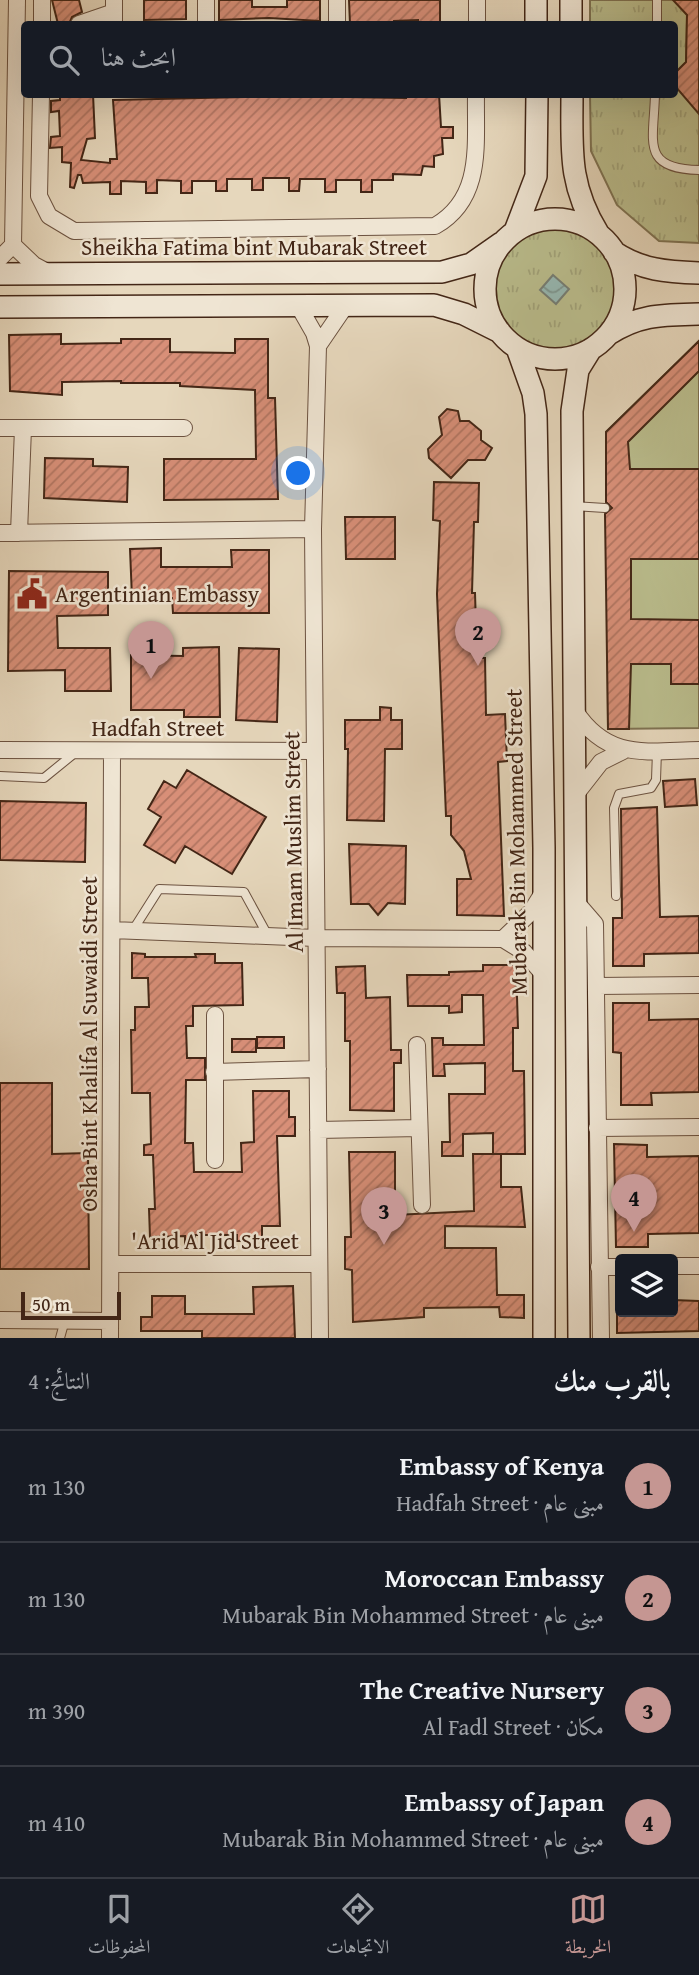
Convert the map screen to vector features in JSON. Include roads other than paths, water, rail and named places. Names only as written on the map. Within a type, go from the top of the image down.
[{"type":"main road","points":[[536,0],[536,21]]},
{"type":"main road","points":[[571,0],[571,21]]},
{"type":"main road","points":[[499,332],[490,315],[485,287],[491,259],[508,237],[536,176],[537,98]]},
{"type":"main road","points":[[572,98],[575,183],[582,206],[599,235],[614,252],[632,264],[661,271],[699,273]]},
{"type":"main road","points":[[508,237],[535,222],[557,219],[580,224],[599,235]]},
{"type":"main road","name":"Sheikha Fatima bint Mubarak Street","points":[[0,274],[442,272],[471,264],[508,237]]},
{"type":"main road","points":[[607,335],[620,312],[625,286],[614,252]]},
{"type":"main road","points":[[0,307],[434,305],[464,314],[499,332],[517,348],[535,356],[554,359],[573,357],[591,349]]},
{"type":"main road","points":[[579,1338],[573,392],[578,370],[591,349],[629,321],[656,315],[699,314]]},
{"type":"main road","name":"Mubarak Bin Mohammed Street","points":[[517,348],[527,371],[536,414],[544,890],[544,1338]]},
{"type":"street","points":[[18,0],[20,35],[8,202],[13,244],[34,265],[52,274]]},
{"type":"street","points":[[41,0],[42,21]]},
{"type":"street","points":[[206,0],[206,21]]},
{"type":"street","points":[[337,0],[337,21]]},
{"type":"street","points":[[477,0],[477,21]]},
{"type":"street","points":[[88,21],[114,12]]},
{"type":"street","points":[[0,28],[20,35]]},
{"type":"street","points":[[41,98],[39,196],[48,216],[58,225],[74,231],[435,226],[458,209],[473,179],[476,98]]},
{"type":"street","points":[[0,258],[13,244]]},
{"type":"street","name":"Al Imam Muslim Street","points":[[298,305],[314,333],[318,346],[313,529],[320,1338]]},
{"type":"street","points":[[318,346],[345,306]]},
{"type":"street","points":[[0,428],[184,429]]},
{"type":"street","points":[[19,533],[23,428]]},
{"type":"street","points":[[0,533],[313,529]]},
{"type":"street","points":[[575,711],[594,735],[623,751]]},
{"type":"street","name":"Hadfah Street","points":[[0,750],[315,751]]},
{"type":"street","points":[[576,794],[601,762],[623,751],[699,750]]},
{"type":"street","name":"Osha Bint Khalifa Al Suwaidi Street","points":[[110,1338],[112,751]]},
{"type":"street","points":[[503,939],[531,912],[544,890]]},
{"type":"street","points":[[576,902],[595,924],[601,1338]]},
{"type":"street","points":[[112,930],[317,938],[503,939],[524,952],[544,975]]},
{"type":"street","points":[[597,986],[699,985]]},
{"type":"street","points":[[215,1015],[215,1160]]},
{"type":"street","points":[[417,1045],[422,1205]]},
{"type":"street","points":[[214,1072],[318,1069]]},
{"type":"street","points":[[597,1128],[699,1127]]},
{"type":"street","points":[[318,1130],[419,1128]]},
{"type":"street","name":"'Arid Al Jid Street","points":[[111,1264],[320,1264]]},
{"type":"street","points":[[678,1266],[699,1266]]},
{"type":"street","points":[[599,1267],[615,1267]]},
{"type":"street","points":[[0,1320],[110,1321]]},
{"type":"lane","points":[[657,0],[657,21]]},
{"type":"lane","points":[[655,98],[654,151],[662,164],[676,170],[699,170]]},
{"type":"lane","points":[[572,506],[606,508]]},
{"type":"lane","points":[[0,776],[44,778],[78,750]]},
{"type":"lane","points":[[616,897],[614,808],[617,796],[651,788],[656,780],[657,751]]},
{"type":"lane","points":[[133,930],[159,889],[244,892],[267,934]]},
{"type":"lane","points":[[60,1338],[65,1320]]},
{"type":"water","points":[[553,275],[569,289],[556,304],[540,290]]},
{"type":"place","name":"Argentinian Embassy","points":[[32,594]]},
{"type":"place","name":"Moroccan Embassy","points":[[478,666]]},
{"type":"place","name":"Embassy of Kenya","points":[[151,679]]},
{"type":"place","name":"Embassy of Japan","points":[[634,1232]]},
{"type":"place","name":"The Creative Nursery","points":[[384,1245]]}]
